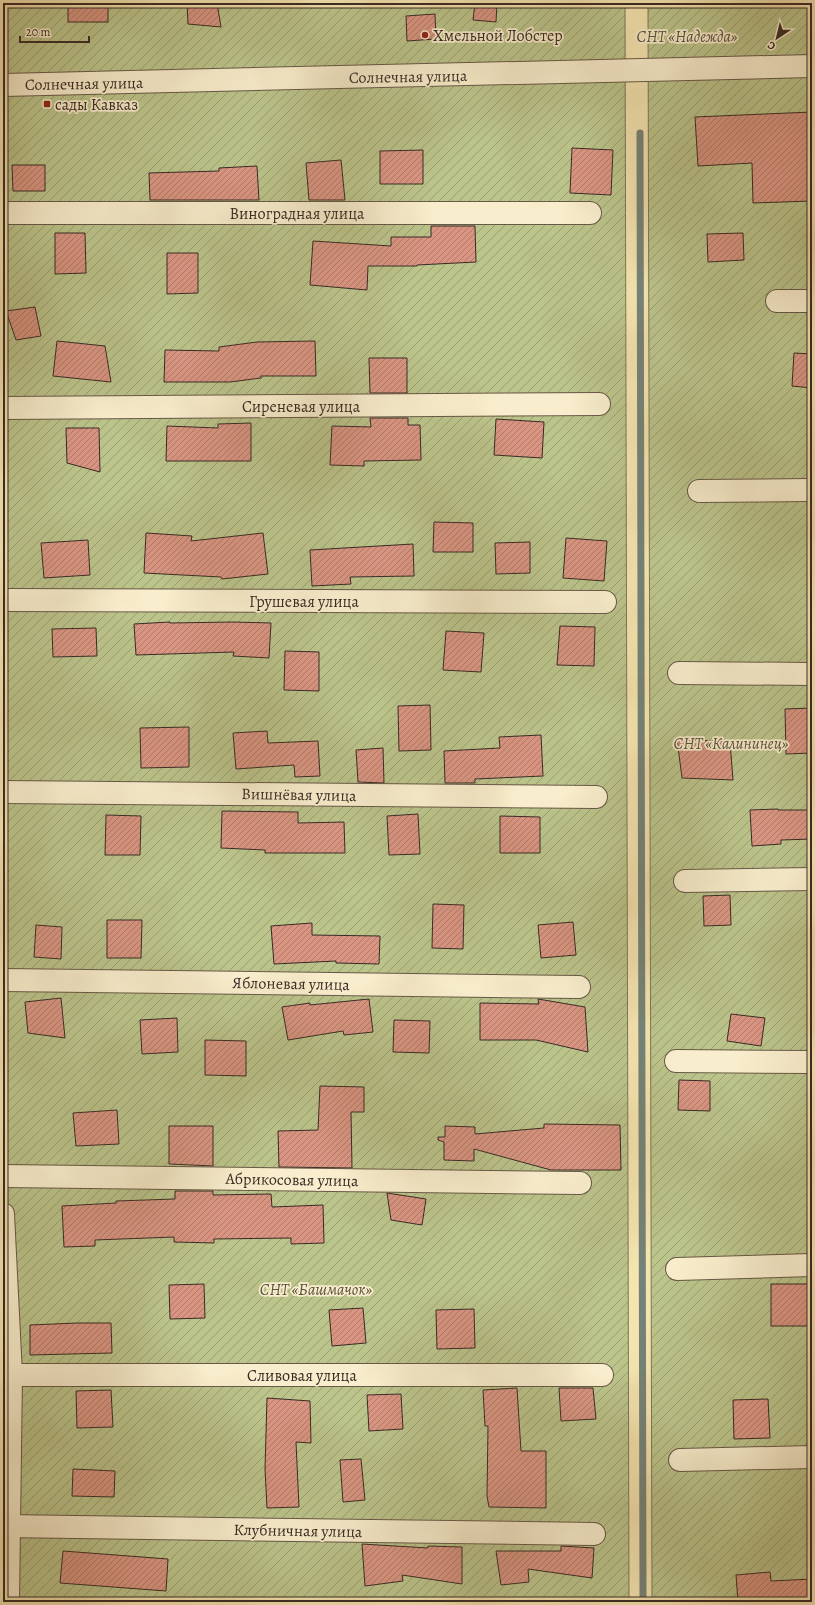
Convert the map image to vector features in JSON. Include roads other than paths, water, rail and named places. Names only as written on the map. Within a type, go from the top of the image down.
[{"type":"street","name":"Солнечная улица","points":[[3,84],[812,66]]},
{"type":"street","name":"Виноградная улица","points":[[3,212],[590,213]]},
{"type":"street","points":[[777,302],[812,301]]},
{"type":"street","name":"Сиреневая улица","points":[[3,408],[599,404]]},
{"type":"street","points":[[699,491],[812,490]]},
{"type":"street","name":"Грушевая улица","points":[[3,600],[605,602]]},
{"type":"street","points":[[679,673],[812,674]]},
{"type":"street","name":"Вишнёвая улица","points":[[3,792],[596,797]]},
{"type":"street","points":[[685,881],[812,879]]},
{"type":"street","name":"Яблоневая улица","points":[[3,980],[579,987]]},
{"type":"street","points":[[676,1061],[812,1062]]},
{"type":"street","name":"Абрикосовая улица","points":[[3,1176],[580,1183]]},
{"type":"street","points":[[3,1214],[7,1375],[6,1526],[8,1602]]},
{"type":"street","points":[[677,1269],[812,1265]]},
{"type":"street","name":"Сливовая улица","points":[[7,1375],[602,1375]]},
{"type":"street","points":[[680,1460],[812,1457]]},
{"type":"street","name":"Клубничная улица","points":[[6,1526],[594,1534]]},
{"type":"waterway","points":[[640,133],[643,1602]]},
{"type":"place","name":"Хмельной Лобстер","points":[[425,35]]},
{"type":"place","name":"сады Кавказ","points":[[47,104]]},
{"type":"park label","name":"СНТ «Надежда»","points":[[687,36]]},
{"type":"park label","name":"СНТ «Калининец»","points":[[731,743]]},
{"type":"park label","name":"СНТ «Башмачок»","points":[[316,1289]]}]
